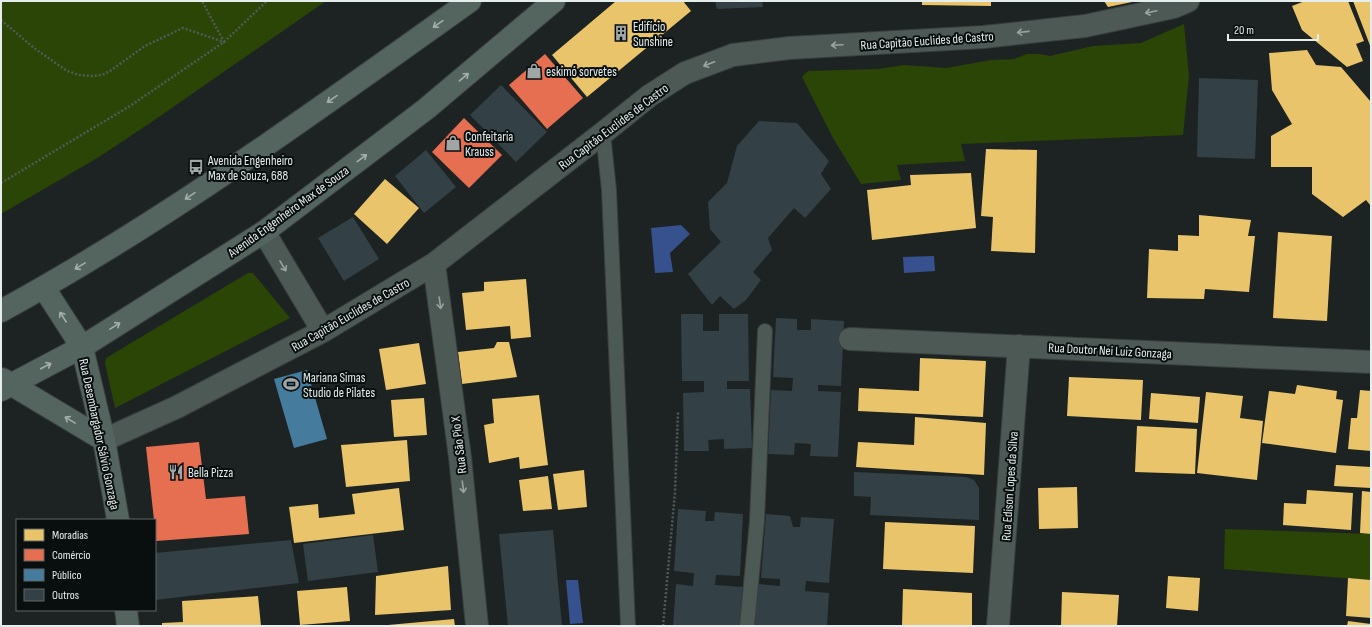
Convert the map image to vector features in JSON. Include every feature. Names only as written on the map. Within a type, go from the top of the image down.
[{"type":"main road","points":[[1,311],[44,288],[159,218],[299,123],[470,1]]},
{"type":"main road","name":"Avenida Engenheiro Max de Souza","points":[[5,384],[82,347],[264,232],[426,109],[554,1]]},
{"type":"main road","name":"Rua Desembargador Sálvio Gonzaga","points":[[44,288],[82,347],[104,440],[118,519]]},
{"type":"main road","points":[[5,384],[104,440]]},
{"type":"main road","points":[[126,611],[128,626]]},
{"type":"street","name":"Rua Capitão Euclides de Castro","points":[[104,440],[177,407],[323,331],[434,264],[603,134],[649,96],[685,73],[733,55],[789,48],[984,37],[1085,26],[1174,7],[1188,1]]},
{"type":"street","points":[[264,232],[323,331]]},
{"type":"street","name":"Rua São Pio X","points":[[434,264],[460,457],[477,626]]},
{"type":"street","name":"Rua Doutor Nei Luiz Gonzaga","points":[[850,339],[1371,362]]},
{"type":"street","name":"Rua Edison Lopes da Silva","points":[[998,626],[1019,346]]},
{"type":"lane","points":[[603,134],[609,198],[628,626]]},
{"type":"lane","points":[[747,626],[757,521],[765,331]]},
{"type":"path","points":[[202,1],[224,42]]},
{"type":"path","points":[[1,182],[130,106],[224,42],[267,1]]},
{"type":"path","points":[[1,20],[40,52],[67,71],[79,75],[102,75],[145,46],[183,28],[224,42]]},
{"type":"path","points":[[664,626],[675,492],[678,412]]},
{"type":"green space","points":[[1,1],[326,1],[99,157],[1,214]]},
{"type":"green space","points":[[1184,24],[1189,76],[1183,135],[961,144],[965,161],[897,165],[901,180],[861,184],[833,138],[802,77],[808,71],[878,69],[904,65],[946,68],[991,60],[1014,59],[1027,54],[1050,56],[1093,46],[1141,43]]},
{"type":"green space","points":[[248,273],[253,273],[290,318],[115,408],[105,363],[106,358]]},
{"type":"green space","points":[[1225,529],[1371,534],[1371,580],[1224,569]]},
{"type":"water","points":[[681,225],[690,234],[670,253],[673,272],[655,273],[651,228]]},
{"type":"water","points":[[934,256],[935,271],[904,273],[903,257]]},
{"type":"water","points":[[566,580],[578,580],[583,623],[570,624]]},
{"type":"building: Moradias","name":"Edifício Sunshine","points":[[616,1],[683,1],[691,11],[587,97],[552,55]]},
{"type":"building: Moradias","points":[[922,1],[991,1],[991,6],[922,5]]},
{"type":"building: Moradias","points":[[1104,1],[1132,1],[1132,2],[1108,7]]},
{"type":"building: Moradias","points":[[1305,1],[1348,1],[1364,41],[1356,44],[1363,61],[1347,67],[1302,30],[1292,6]]},
{"type":"building: Moradias","points":[[1353,1],[1371,1],[1371,48]]},
{"type":"building: Moradias","points":[[1307,50],[1316,65],[1341,67],[1371,102],[1371,206],[1366,200],[1343,217],[1312,194],[1312,167],[1271,167],[1271,136],[1292,124],[1272,90],[1269,53]]},
{"type":"building: Moradias","points":[[986,149],[1037,150],[1035,253],[991,251],[993,217],[981,216]]},
{"type":"building: Moradias","points":[[971,173],[976,228],[872,240],[867,190],[911,185],[910,175]]},
{"type":"building: Moradias","points":[[385,179],[419,208],[387,244],[354,214]]},
{"type":"building: Moradias","points":[[1199,215],[1251,220],[1248,236],[1255,236],[1249,292],[1205,289],[1204,299],[1147,298],[1149,249],[1178,251],[1178,235],[1199,236]]},
{"type":"building: Moradias","points":[[1278,232],[1332,236],[1327,321],[1273,318]]},
{"type":"building: Moradias","points":[[526,279],[531,337],[511,339],[510,326],[466,330],[462,293],[484,291],[484,282]]},
{"type":"building: Moradias","points":[[497,342],[509,342],[517,377],[462,384],[458,352],[494,348]]},
{"type":"building: Moradias","points":[[419,343],[426,384],[386,390],[379,349]]},
{"type":"building: Moradias","points":[[920,358],[986,361],[983,417],[858,411],[859,388],[919,391]]},
{"type":"building: Moradias","points":[[1069,377],[1143,380],[1141,420],[1067,416]]},
{"type":"building: Moradias","points":[[1297,385],[1337,391],[1336,399],[1343,400],[1336,453],[1262,443],[1269,391],[1295,394]]},
{"type":"building: Moradias","points":[[1360,390],[1371,391],[1371,451],[1348,449],[1351,418],[1357,418]]},
{"type":"building: Moradias","points":[[1206,392],[1243,396],[1240,418],[1263,421],[1257,480],[1197,473]]},
{"type":"building: Moradias","points":[[1151,393],[1200,397],[1198,423],[1149,419]]},
{"type":"building: Moradias","points":[[539,395],[548,465],[520,469],[519,457],[489,463],[484,425],[494,423],[492,399]]},
{"type":"building: Moradias","points":[[424,398],[427,435],[394,437],[391,400]]},
{"type":"building: Moradias","points":[[915,417],[986,423],[984,475],[856,467],[858,442],[914,445]]},
{"type":"building: Moradias","points":[[1137,426],[1197,429],[1195,474],[1135,472]]},
{"type":"building: Moradias","points":[[407,440],[410,481],[346,487],[341,445]]},
{"type":"building: Moradias","points":[[1336,465],[1371,467],[1371,488],[1334,486]]},
{"type":"building: Moradias","points":[[584,470],[587,507],[558,510],[553,474]]},
{"type":"building: Moradias","points":[[548,476],[552,509],[523,511],[519,480]]},
{"type":"building: Moradias","points":[[1077,487],[1078,528],[1039,529],[1038,488]]},
{"type":"building: Moradias","points":[[399,488],[404,530],[294,543],[289,507],[318,504],[319,518],[355,514],[352,494]]},
{"type":"building: Moradias","points":[[1307,490],[1353,493],[1351,530],[1283,525],[1284,503],[1306,504]]},
{"type":"building: Moradias","points":[[1362,491],[1371,492],[1371,534],[1360,533]]},
{"type":"building: Moradias","points":[[885,522],[975,526],[973,573],[883,569]]},
{"type":"building: Moradias","points":[[448,566],[451,610],[375,615],[376,576]]},
{"type":"building: Moradias","points":[[1168,576],[1200,578],[1198,611],[1166,608]]},
{"type":"building: Moradias","points":[[1348,578],[1371,580],[1371,618],[1346,616]]},
{"type":"building: Moradias","points":[[347,587],[350,621],[300,625],[297,591]]},
{"type":"building: Moradias","points":[[903,589],[972,593],[972,626],[902,626]]},
{"type":"building: Moradias","points":[[1062,592],[1119,595],[1117,626],[1061,626]]},
{"type":"building: Moradias","points":[[258,596],[261,626],[162,626],[162,623],[183,622],[182,601]]},
{"type":"building: Moradias","points":[[454,619],[455,626],[388,625]]},
{"type":"building: Moradias","points":[[1348,621],[1371,624],[1371,626],[1347,626]]},
{"type":"building: Comércio","points":[[545,54],[583,98],[547,129],[509,85]]},
{"type":"building: Comércio","points":[[464,118],[502,155],[469,188],[432,152]]},
{"type":"building: Comércio","name":"Bella Pizza","points":[[199,442],[206,499],[245,496],[249,534],[156,541],[156,519],[154,519],[146,447]]},
{"type":"building: Público","points":[[307,370],[327,439],[294,448],[274,379]]},
{"type":"building: Outros","points":[[715,1],[762,1],[763,7],[717,9]]},
{"type":"building: Outros","points":[[1199,78],[1258,80],[1255,159],[1197,157]]},
{"type":"building: Outros","points":[[501,85],[547,132],[516,162],[470,115]]},
{"type":"building: Outros","points":[[759,121],[797,123],[829,161],[821,174],[831,189],[805,218],[794,208],[768,238],[772,250],[753,272],[761,280],[746,300],[734,309],[720,296],[712,305],[688,274],[721,242],[710,229],[708,202],[727,183],[737,146]]},
{"type":"building: Outros","points":[[426,150],[456,187],[424,213],[395,176]]},
{"type":"building: Outros","points":[[353,217],[379,259],[344,281],[318,238]]},
{"type":"building: Outros","points":[[681,314],[703,314],[703,331],[719,331],[719,314],[748,314],[749,381],[727,381],[727,389],[750,389],[752,448],[724,449],[724,439],[708,440],[709,451],[684,451],[683,393],[704,392],[704,381],[682,381]]},
{"type":"building: Outros","points":[[776,318],[797,319],[797,330],[811,330],[811,319],[844,321],[841,386],[818,385],[818,391],[841,392],[838,457],[810,456],[811,444],[795,443],[794,455],[768,454],[771,390],[792,391],[793,378],[773,377]]},
{"type":"building: Outros","points":[[854,472],[966,477],[974,480],[979,488],[979,520],[870,515],[871,497],[854,496]]},
{"type":"building: Outros","points":[[678,509],[706,511],[705,521],[714,521],[715,512],[743,514],[740,576],[716,575],[715,585],[743,587],[740,626],[673,626],[676,584],[693,586],[694,573],[674,571]]},
{"type":"building: Outros","points":[[766,514],[790,516],[793,527],[800,527],[801,517],[834,519],[829,583],[806,581],[805,591],[829,593],[827,626],[755,626],[757,584],[780,586],[780,579],[761,578]]},
{"type":"building: Outros","points":[[553,530],[562,626],[508,626],[499,534]]},
{"type":"building: Outros","points":[[373,535],[378,572],[308,581],[303,544]]},
{"type":"building: Outros","points":[[291,540],[299,583],[156,600],[156,553]]},
{"type":"place","name":"Edifício Sunshine","points":[[621,33]]},
{"type":"place","name":"eskimó sorvetes","points":[[534,71]]},
{"type":"place","name":"Confeitaria Krauss","points":[[453,143]]},
{"type":"place","name":"Avenida Engenheiro Max de Souza, 688","points":[[196,167]]},
{"type":"place","name":"Mariana Simas Studio de Pilates","points":[[291,384]]},
{"type":"place","name":"Bella Pizza","points":[[176,472]]}]
